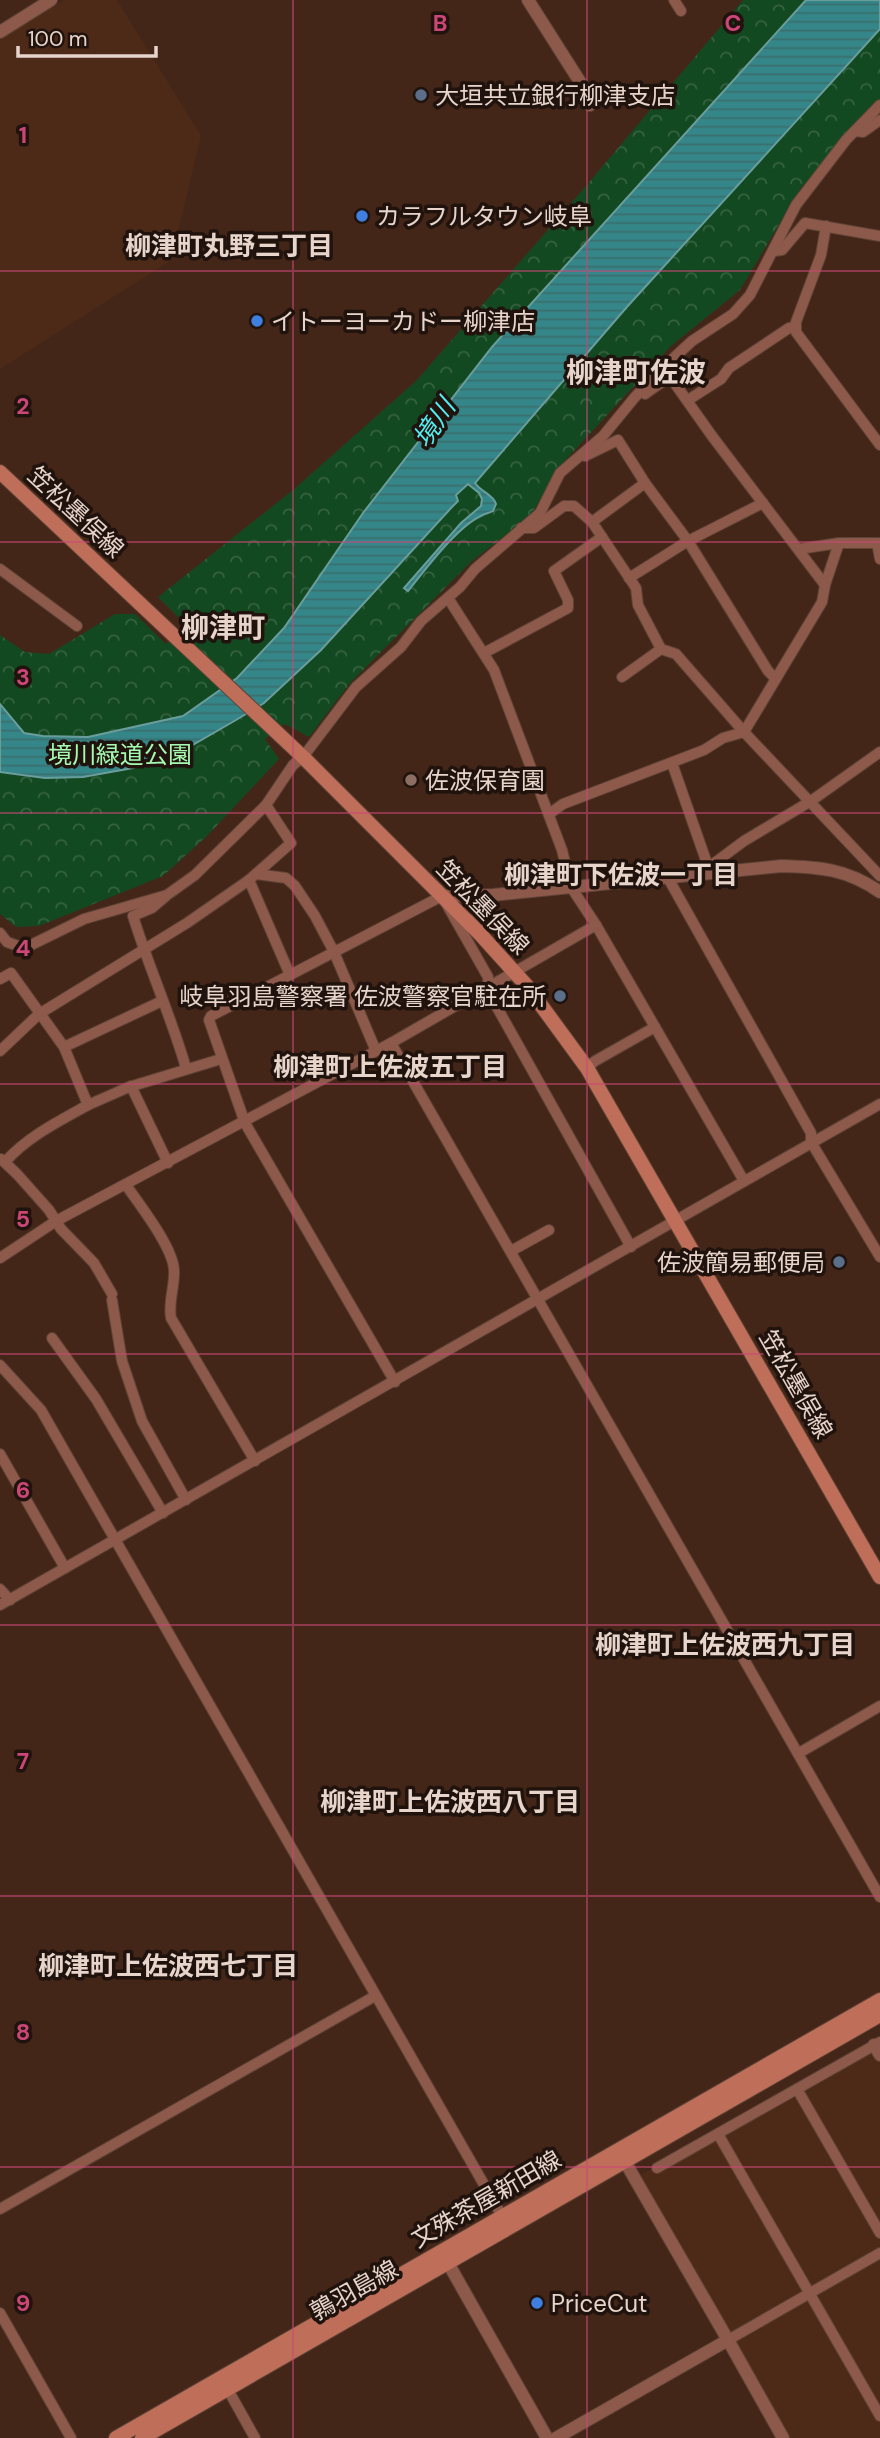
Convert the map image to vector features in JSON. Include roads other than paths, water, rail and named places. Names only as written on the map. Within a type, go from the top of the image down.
[{"type":"main road","name":"笠松墨俣線","points":[[0,472],[303,757],[480,934],[514,972],[587,1069],[880,1577]]},
{"type":"main road","name":"文殊茶屋新田線","points":[[116,2438],[502,2216],[622,2155],[880,2000]]},
{"type":"main road","name":"鶉羽島線","points":[[142,2438],[448,2263],[622,2155],[880,2015]]},
{"type":"street","points":[[0,32],[51,0]]},
{"type":"street","points":[[528,0],[582,85],[590,105]]},
{"type":"street","points":[[674,0],[681,11]]},
{"type":"street","points":[[186,1068],[133,916],[152,908],[195,875],[265,805],[293,765],[303,757],[356,687],[401,647],[421,621],[448,598],[475,569],[540,513],[561,473],[603,436],[635,397],[692,341],[733,314],[750,295],[796,205],[855,131],[880,105]]},
{"type":"street","points":[[855,131],[863,132],[880,120]]},
{"type":"street","points":[[774,251],[782,250],[805,223],[880,236]]},
{"type":"street","points":[[826,226],[821,255],[796,332],[880,445]]},
{"type":"street","points":[[688,400],[721,379],[729,368],[796,326]]},
{"type":"street","points":[[635,397],[638,400],[671,378],[825,585]]},
{"type":"street","points":[[580,454],[585,456],[618,440],[645,483],[688,541],[768,671],[775,678]]},
{"type":"street","points":[[592,522],[645,483]]},
{"type":"street","points":[[629,578],[688,541],[764,503]]},
{"type":"street","points":[[521,528],[534,528],[564,506],[573,506],[592,522],[636,588],[638,605],[661,649],[676,654],[744,732],[880,876]]},
{"type":"street","points":[[484,653],[568,608],[568,600],[554,571],[602,537]]},
{"type":"street","points":[[799,549],[839,543],[878,543],[880,559]]},
{"type":"street","points":[[549,814],[562,804],[704,750],[723,738],[744,732],[822,602],[839,543]]},
{"type":"street","points":[[0,569],[77,626]]},
{"type":"street","points":[[448,598],[494,670],[510,707],[562,850],[571,887],[596,925],[744,1181]]},
{"type":"street","points":[[622,677],[661,649]]},
{"type":"street","points":[[710,870],[744,841],[811,801],[880,752]]},
{"type":"street","points":[[672,762],[710,870]]},
{"type":"street","points":[[0,1051],[39,1014],[144,950],[253,877],[290,843],[265,805]]},
{"type":"street","points":[[395,1382],[245,1123],[221,1059],[209,1020],[211,1016],[442,896],[493,895],[668,878],[710,870],[781,866],[824,867],[862,879],[880,892]]},
{"type":"street","points":[[253,877],[286,878],[295,886],[334,952],[376,1051]]},
{"type":"street","points":[[253,877],[290,975]]},
{"type":"street","points":[[668,878],[811,1133],[811,1142],[880,1257]]},
{"type":"street","points":[[0,933],[7,942],[18,946],[31,945],[84,919],[167,895]]},
{"type":"street","points":[[480,934],[475,919],[477,909],[480,902],[493,895]]},
{"type":"street","points":[[442,896],[488,977],[489,993],[631,1247]]},
{"type":"street","points":[[0,1257],[56,1221],[245,1123],[391,1043],[596,925]]},
{"type":"street","points":[[0,979],[10,973],[64,1047],[88,1105]]},
{"type":"street","points":[[64,1047],[162,1001]]},
{"type":"street","points":[[587,1069],[595,1061],[655,1027]]},
{"type":"street","points":[[391,1043],[880,1896]]},
{"type":"street","points":[[186,1500],[142,1421],[122,1361],[112,1297],[94,1263],[2,1160],[43,1131],[88,1105],[131,1086],[221,1059]]},
{"type":"street","points":[[131,1086],[168,1163]]},
{"type":"street","points":[[0,1590],[5,1602],[880,1104]]},
{"type":"street","points":[[126,1185],[152,1223],[173,1262],[170,1310],[172,1318],[255,1461]]},
{"type":"street","points":[[511,1251],[548,1230]]},
{"type":"street","points":[[52,1338],[96,1399],[163,1513]]},
{"type":"street","points":[[0,1365],[41,1410],[502,2216]]},
{"type":"street","points":[[0,1454],[65,1568]]},
{"type":"street","points":[[799,1753],[880,1706]]},
{"type":"street","points":[[0,2209],[375,1996]]},
{"type":"street","points":[[657,2168],[878,2047]]},
{"type":"street","points":[[797,2089],[880,2233]]},
{"type":"street","points":[[718,2134],[880,2416]]},
{"type":"street","points":[[622,2155],[783,2438]]},
{"type":"street","points":[[556,2438],[880,2253]]},
{"type":"street","points":[[448,2263],[547,2438]]},
{"type":"street","points":[[0,2313],[71,2438]]},
{"type":"street","points":[[227,2388],[256,2438]]},
{"type":"water","name":"境川","points":[[806,0],[880,0],[880,29],[626,308],[475,483],[490,495],[496,504],[493,511],[463,528],[408,591],[404,588],[461,523],[481,506],[479,493],[468,484],[456,495],[458,501],[321,650],[264,703],[189,747],[133,768],[83,777],[45,778],[0,772],[0,704],[24,733],[88,737],[183,716],[237,678],[284,628],[363,513],[492,347]]},
{"type":"place","name":"大垣共立銀行柳津支店","points":[[421,95]]},
{"type":"place","name":"カラフルタウン岐阜","points":[[362,216]]},
{"type":"place","name":"イトーヨーカドー柳津店","points":[[257,321]]},
{"type":"place","name":"佐波保育園","points":[[411,780]]},
{"type":"place","name":"岐阜羽島警察署 佐波警察官駐在所","points":[[560,996]]},
{"type":"place","name":"佐波簡易郵便局","points":[[839,1262]]},
{"type":"place","name":"PriceCut","points":[[537,2303]]},
{"type":"district","name":"柳津町丸野三丁目","points":[[229,246]]},
{"type":"district","name":"柳津町佐波","points":[[636,372]]},
{"type":"district","name":"柳津町","points":[[223,627]]},
{"type":"district","name":"柳津町下佐波一丁目","points":[[621,875]]},
{"type":"district","name":"柳津町上佐波五丁目","points":[[390,1067]]},
{"type":"district","name":"柳津町上佐波西九丁目","points":[[725,1645]]},
{"type":"district","name":"柳津町上佐波西八丁目","points":[[450,1802]]},
{"type":"district","name":"柳津町上佐波西七丁目","points":[[168,1966]]},
{"type":"park label","name":"境川緑道公園","points":[[120,754]]}]
